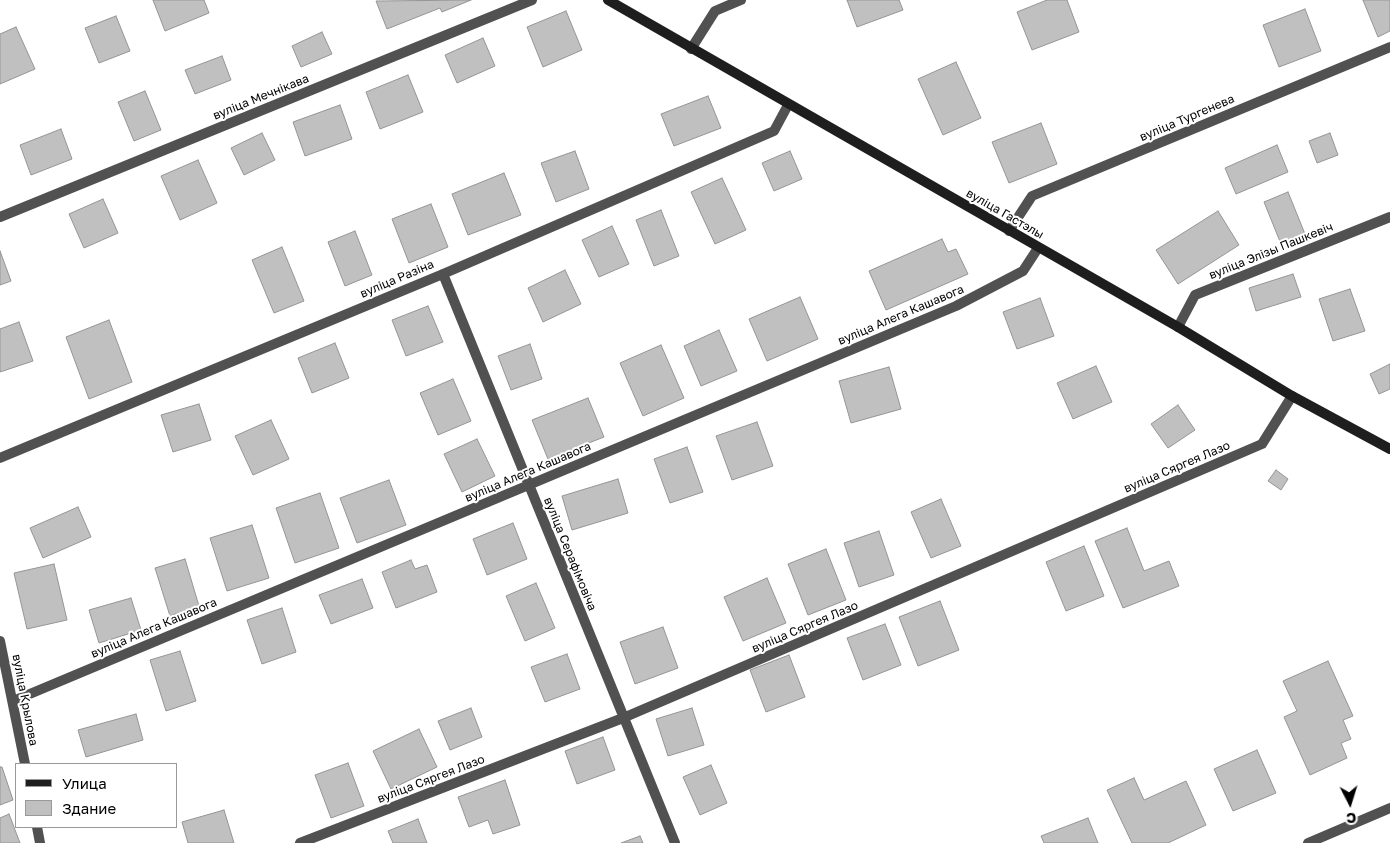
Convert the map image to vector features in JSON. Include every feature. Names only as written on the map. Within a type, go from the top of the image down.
[{"type":"main road","name":"вуліца Гастэлы","points":[[608,0],[788,105],[1178,327],[1292,396],[1390,449]]},
{"type":"street","name":"вуліца Мечнікава","points":[[0,217],[532,0]]},
{"type":"street","points":[[691,49],[715,11],[741,0]]},
{"type":"street","name":"вуліца Тургенева","points":[[1010,231],[1032,196],[1390,47]]},
{"type":"street","name":"вуліца Разіна","points":[[0,458],[443,274],[774,130],[788,105]]},
{"type":"street","name":"вуліца Элізы Пашкевіч","points":[[1178,327],[1195,295],[1390,217]]},
{"type":"street","name":"вуліца Алега Кашавога","points":[[13,701],[956,306],[1023,271],[1038,248]]},
{"type":"street","name":"вуліца Серафімовіча","points":[[443,274],[675,843]]},
{"type":"street","name":"вуліца Сяргея Лазо","points":[[300,843],[623,718],[1262,444],[1292,396]]},
{"type":"street","name":"вуліца Крылова","points":[[0,641],[25,763]]},
{"type":"street","points":[[1308,843],[1390,808]]},
{"type":"street","points":[[37,828],[40,843]]},
{"type":"building","points":[[153,0],[204,0],[209,13],[165,31]]},
{"type":"building","points":[[471,0],[442,12],[440,8],[387,29],[376,1]]},
{"type":"building","points":[[847,0],[899,0],[903,10],[857,27]]},
{"type":"building","points":[[1047,0],[1067,0],[1079,32],[1032,50],[1017,12]]},
{"type":"building","points":[[1363,0],[1390,0],[1390,31],[1378,37]]},
{"type":"building","points":[[1305,9],[1321,51],[1279,67],[1263,25]]},
{"type":"building","points":[[566,11],[582,50],[543,67],[527,27]]},
{"type":"building","points":[[116,16],[130,51],[99,63],[85,28]]},
{"type":"building","points":[[16,27],[35,69],[0,84],[0,34]]},
{"type":"building","points":[[322,32],[332,54],[301,67],[292,46]]},
{"type":"building","points":[[483,38],[495,66],[457,83],[445,55]]},
{"type":"building","points":[[222,56],[231,80],[195,94],[185,70]]},
{"type":"building","points":[[956,62],[981,118],[943,135],[918,79]]},
{"type":"building","points":[[408,75],[423,112],[380,129],[366,92]]},
{"type":"building","points":[[145,91],[161,130],[134,141],[118,102]]},
{"type":"building","points":[[708,96],[721,128],[674,146],[661,114]]},
{"type":"building","points":[[340,105],[352,139],[305,156],[293,122]]},
{"type":"building","points":[[1041,123],[1057,164],[1009,183],[992,142]]},
{"type":"building","points":[[61,129],[72,159],[31,175],[20,145]]},
{"type":"building","points":[[262,133],[275,160],[244,175],[231,148]]},
{"type":"building","points":[[1330,133],[1338,155],[1317,163],[1309,141]]},
{"type":"building","points":[[1277,145],[1288,172],[1236,194],[1225,168]]},
{"type":"building","points":[[575,151],[589,189],[556,202],[541,163]]},
{"type":"building","points":[[790,151],[802,179],[774,191],[762,163]]},
{"type":"building","points":[[198,160],[217,203],[180,220],[161,176]]},
{"type":"building","points":[[504,173],[521,215],[468,235],[452,194]]},
{"type":"building","points":[[722,178],[746,230],[715,244],[691,192]]},
{"type":"building","points":[[1288,192],[1305,234],[1281,244],[1264,202]]},
{"type":"building","points":[[103,199],[118,233],[84,248],[69,214]]},
{"type":"building","points":[[431,204],[448,247],[409,263],[392,219]]},
{"type":"building","points":[[661,210],[679,256],[654,266],[636,220]]},
{"type":"building","points":[[1218,211],[1239,245],[1178,284],[1156,250]]},
{"type":"building","points":[[612,226],[629,264],[599,277],[582,240]]},
{"type":"building","points":[[355,231],[372,275],[345,286],[328,242]]},
{"type":"building","points":[[942,239],[948,252],[956,249],[968,274],[886,310],[869,271]]},
{"type":"building","points":[[282,247],[304,301],[274,313],[252,260]]},
{"type":"building","points":[[0,251],[11,281],[0,285]]},
{"type":"building","points":[[565,270],[581,304],[543,322],[528,288]]},
{"type":"building","points":[[1293,274],[1301,297],[1256,311],[1249,288]]},
{"type":"building","points":[[1350,289],[1365,331],[1333,341],[1319,299]]},
{"type":"building","points":[[800,297],[818,339],[767,361],[749,319]]},
{"type":"building","points":[[1040,298],[1054,336],[1017,349],[1003,312]]},
{"type":"building","points":[[428,306],[443,342],[406,356],[392,320]]},
{"type":"building","points":[[109,320],[132,382],[89,399],[66,337]]},
{"type":"building","points":[[19,322],[33,361],[0,372],[0,329]]},
{"type":"building","points":[[719,330],[737,371],[701,386],[684,346]]},
{"type":"building","points":[[335,343],[349,378],[312,393],[298,358]]},
{"type":"building","points":[[530,344],[542,379],[511,390],[498,356]]},
{"type":"building","points":[[661,345],[684,398],[643,416],[620,363]]},
{"type":"building","points":[[1390,364],[1390,389],[1379,394],[1370,374]]},
{"type":"building","points":[[1096,366],[1112,402],[1073,419],[1057,383]]},
{"type":"building","points":[[889,367],[901,409],[851,423],[839,381]]},
{"type":"building","points":[[453,379],[471,421],[438,435],[420,393]]},
{"type":"building","points":[[588,398],[604,437],[548,459],[532,420]]},
{"type":"building","points":[[199,404],[211,440],[173,452],[161,415]]},
{"type":"building","points":[[1178,405],[1195,430],[1168,448],[1151,424]]},
{"type":"building","points":[[271,420],[289,459],[253,475],[235,436]]},
{"type":"building","points":[[757,422],[773,466],[732,480],[716,436]]},
{"type":"building","points":[[477,439],[495,476],[462,492],[444,454]]},
{"type":"building","points":[[687,447],[703,492],[670,503],[654,459]]},
{"type":"building","points":[[1276,470],[1288,479],[1281,490],[1268,481]]},
{"type":"building","points":[[618,479],[628,513],[572,530],[562,496]]},
{"type":"building","points":[[389,480],[406,525],[357,543],[340,498]]},
{"type":"building","points":[[320,493],[339,548],[295,563],[276,508]]},
{"type":"building","points":[[941,499],[961,546],[931,558],[911,512]]},
{"type":"building","points":[[78,507],[91,537],[43,558],[30,528]]},
{"type":"building","points":[[513,523],[527,559],[487,575],[473,539]]},
{"type":"building","points":[[252,525],[269,578],[227,591],[210,538]]},
{"type":"building","points":[[1127,528],[1144,571],[1169,561],[1179,586],[1123,608],[1095,541]]},
{"type":"building","points":[[879,531],[894,575],[859,587],[844,543]]},
{"type":"building","points":[[1084,546],[1104,596],[1066,611],[1046,562]]},
{"type":"building","points":[[826,549],[846,600],[808,615],[788,564]]},
{"type":"building","points":[[185,559],[199,606],[170,616],[155,568]]},
{"type":"building","points":[[411,560],[415,569],[427,565],[437,592],[396,608],[382,572]]},
{"type":"building","points":[[54,564],[67,620],[27,629],[14,573]]},
{"type":"building","points":[[767,578],[786,623],[743,641],[724,597]]},
{"type":"building","points":[[362,579],[373,608],[331,624],[319,595]]},
{"type":"building","points":[[536,583],[555,628],[525,641],[506,596]]},
{"type":"building","points":[[131,598],[141,630],[99,643],[89,610]]},
{"type":"building","points":[[940,601],[959,650],[918,666],[899,617]]},
{"type":"building","points":[[282,608],[296,652],[262,664],[247,620]]},
{"type":"building","points":[[885,624],[901,665],[863,680],[847,638]]},
{"type":"building","points":[[663,627],[678,668],[635,684],[620,642]]},
{"type":"building","points":[[180,651],[196,701],[166,711],[150,660]]},
{"type":"building","points":[[567,654],[580,689],[545,702],[531,667]]},
{"type":"building","points":[[789,655],[805,697],[766,712],[750,670]]},
{"type":"building","points":[[1328,661],[1353,716],[1343,720],[1351,739],[1341,743],[1347,758],[1310,775],[1284,717],[1297,711],[1283,681]]},
{"type":"building","points":[[471,708],[482,737],[450,750],[438,721]]},
{"type":"building","points":[[692,708],[704,745],[668,756],[656,719]]},
{"type":"building","points":[[136,714],[143,740],[86,757],[78,730]]},
{"type":"building","points":[[419,729],[437,767],[391,789],[373,751]]},
{"type":"building","points":[[603,737],[615,770],[577,784],[565,751]]},
{"type":"building","points":[[1257,750],[1276,793],[1233,811],[1214,769]]},
{"type":"building","points":[[348,763],[364,806],[331,818],[315,775]]},
{"type":"building","points":[[711,765],[727,803],[700,815],[683,777]]},
{"type":"building","points":[[0,767],[2,767],[13,800],[0,805]]},
{"type":"building","points":[[1134,778],[1144,800],[1186,781],[1206,825],[1168,843],[1132,843],[1107,790]]},
{"type":"building","points":[[505,780],[520,825],[493,834],[488,820],[469,827],[458,797]]},
{"type":"building","points":[[224,810],[234,843],[188,843],[182,822]]},
{"type":"building","points":[[9,814],[20,843],[0,843],[0,818]]},
{"type":"building","points":[[1088,818],[1098,843],[1044,843],[1041,836]]},
{"type":"building","points":[[418,819],[427,843],[393,843],[388,831]]},
{"type":"building","points":[[640,836],[643,843],[621,843]]}]
